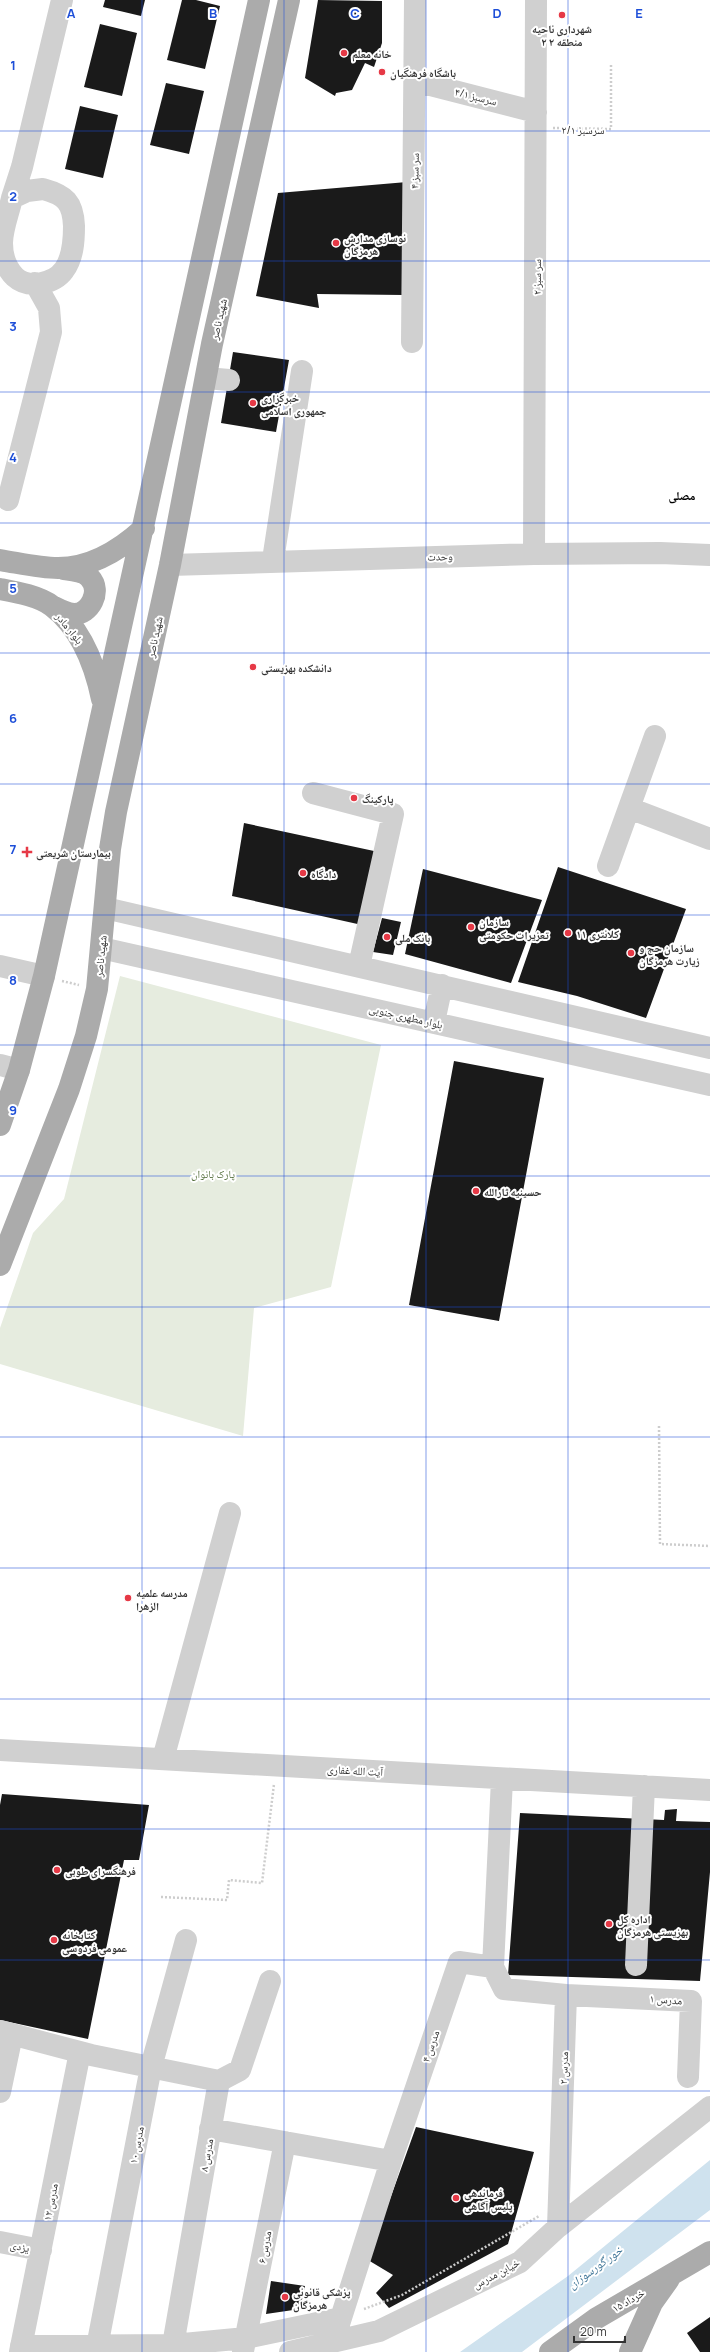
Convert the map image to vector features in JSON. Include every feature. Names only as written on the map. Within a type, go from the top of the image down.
[{"type":"main road","points":[[0,1125],[10,1068],[44,976],[103,703],[144,528],[184,339],[260,0]]},
{"type":"main road","name":"شهید ناصر","points":[[0,1265],[69,1089],[86,1036],[97,989],[106,908],[110,849],[116,812],[170,565],[212,344],[289,0]]},
{"type":"main road","points":[[184,339],[212,344]]},
{"type":"main road","points":[[58,568],[107,557],[144,528]]},
{"type":"main road","points":[[0,560],[82,572],[90,577],[95,586],[95,597],[90,606],[82,612],[73,614],[52,606]]},
{"type":"main road","name":"بلوار مادر","points":[[0,589],[32,597],[52,606],[71,626],[86,648],[97,673],[103,703]]},
{"type":"main road","name":"۱۵ خرداد","points":[[550,2352],[597,2318],[710,2252]]},
{"type":"main road","points":[[630,2352],[652,2303],[672,2274]]},
{"type":"street","points":[[12,198],[27,191],[48,190],[58,193],[68,202],[73,212],[74,243],[64,270],[53,280],[42,284],[16,278],[9,270],[4,258],[2,242],[12,198],[22,167],[62,0]]},
{"type":"street","name":"سر سبز ۴","points":[[412,342],[415,0]]},
{"type":"street","name":"سر سبز ۲","points":[[534,554],[536,0]]},
{"type":"street","name":"سرسبز ۴/۱","points":[[415,80],[536,120]]},
{"type":"street","points":[[8,500],[51,332],[50,308],[35,283]]},
{"type":"street","points":[[273,560],[302,371]]},
{"type":"street","points":[[206,378],[229,380]]},
{"type":"street","name":"وحدت","points":[[170,565],[273,560],[534,554],[660,553],[710,556]]},
{"type":"street","points":[[608,866],[655,736]]},
{"type":"street","points":[[313,793],[394,814],[359,966]]},
{"type":"street","points":[[629,808],[710,839]]},
{"type":"street","points":[[106,908],[710,1048]]},
{"type":"street","name":"بلوار مطهری جنوبی","points":[[101,948],[710,1085]]},
{"type":"street","points":[[0,966],[44,976]]},
{"type":"street","points":[[434,1022],[442,985]]},
{"type":"street","points":[[163,1759],[230,1513]]},
{"type":"street","name":"آیت الله غفاری","points":[[0,1750],[710,1790]]},
{"type":"street","points":[[502,1779],[493,1967],[504,1989],[566,1995]]},
{"type":"street","points":[[636,1965],[644,1786]]},
{"type":"street","name":"مدرس ۱۰","points":[[96,2350],[151,2067],[186,1940]]},
{"type":"street","name":"مدرس ۴","points":[[333,2342],[391,2161],[459,1962],[493,1967]]},
{"type":"street","points":[[0,2092],[6,2033],[80,2052],[219,2081],[240,2070],[270,1981]]},
{"type":"street","name":"مدرس ۱","points":[[566,1995],[691,2002],[688,2077]]},
{"type":"street","name":"مدرس ۲","points":[[558,2227],[566,1995]]},
{"type":"street","name":"مدرس ۱۲","points":[[21,2349],[80,2052]]},
{"type":"street","name":"مدرس ۸","points":[[173,2345],[219,2081]]},
{"type":"street","name":"خیابن مدرس","points":[[290,2352],[379,2331],[520,2262],[558,2227],[710,2107]]},
{"type":"street","points":[[210,2129],[391,2161]]},
{"type":"street","name":"مدرس ۶","points":[[245,2345],[285,2142]]},
{"type":"street","name":"یزدی","points":[[0,2242],[41,2250]]},
{"type":"street","points":[[21,2349],[96,2350],[173,2345],[245,2345],[341,2318]]},
{"type":"path","name":"سرسبز ۲/۱","points":[[536,120],[612,129],[611,63]]},
{"type":"path","points":[[44,976],[97,989]]},
{"type":"path","points":[[660,1426],[660,1544],[710,1546]]},
{"type":"path","points":[[162,1898],[227,1900],[229,1880],[262,1883],[277,1765]]},
{"type":"path","points":[[341,2318],[402,2295],[558,2205]]},
{"type":"green space","name":"پارک بانوان","points":[[120,976],[381,1045],[331,1287],[254,1308],[243,1436],[0,1364],[0,1328],[33,1233],[64,1199]]},
{"type":"water","name":"خور گورسوزان","points":[[710,2160],[710,2210],[522,2352],[460,2352],[568,2276]]},
{"type":"building","points":[[105,0],[145,0],[141,16],[103,7]]},
{"type":"building","points":[[182,0],[196,0],[220,6],[205,69],[167,60]]},
{"type":"building","name":"خانه معلم","points":[[318,0],[382,1],[382,43],[374,67],[365,63],[352,90],[336,93],[335,96],[305,78]]},
{"type":"building","points":[[100,24],[137,33],[122,96],[84,87]]},
{"type":"building","points":[[166,83],[204,91],[189,154],[150,145]]},
{"type":"building","points":[[80,106],[118,115],[103,178],[65,169]]},
{"type":"building","name":"نوسازی مدارش هرمزگان","points":[[407,182],[404,295],[317,294],[319,308],[256,296],[278,193]]},
{"type":"building","name":"خبرگزاری جمهوری اسلامی","points":[[233,352],[289,360],[276,432],[221,423]]},
{"type":"building","name":"دادگاه","points":[[244,823],[374,851],[362,925],[232,896]]},
{"type":"building","points":[[558,867],[686,909],[646,1018],[577,996],[518,982]]},
{"type":"building","name":"سازمان تعزیرات حکومتی","points":[[423,869],[542,900],[511,983],[405,954]]},
{"type":"building","name":"بانک ملی","points":[[382,918],[401,922],[393,955],[373,952]]},
{"type":"building","name":"حسینیه ثارالله","points":[[454,1061],[544,1078],[499,1321],[409,1305]]},
{"type":"building","name":"کتابخانه عمومی فردوسی","points":[[2,1794],[149,1805],[139,1860],[124,1860],[88,2039],[0,2020],[0,1805]]},
{"type":"building","name":"اداره کل بهزیستی هرمزگان","points":[[677,1809],[676,1821],[710,1822],[710,1872],[700,1981],[508,1975],[520,1813],[664,1820],[665,1810]]},
{"type":"building","name":"فرماندهی پلیس آگاهی","points":[[416,2127],[534,2152],[508,2244],[389,2308],[376,2293],[393,2275],[368,2260]]},
{"type":"building","name":"پزشکی قانونی هرمزگان","points":[[271,2281],[305,2286],[300,2309],[266,2314]]},
{"type":"building","points":[[710,2317],[710,2352],[700,2352],[687,2333]]},
{"type":"place","name":"شهرداری ناحیه ۲ منطقه ۲","points":[[562,15]]},
{"type":"place","name":"خانه معلم","points":[[344,53]]},
{"type":"place","name":"باشگاه فرهنگیان","points":[[382,72]]},
{"type":"place","name":"نوسازی مدارش هرمزگان","points":[[336,243]]},
{"type":"place","name":"خبرگزاری جمهوری اسلامی","points":[[253,403]]},
{"type":"place","name":"دانشکده بهزیستی","points":[[253,667]]},
{"type":"place","name":"پارکینگ","points":[[354,798]]},
{"type":"place","name":"بیمارستان شریعتی","points":[[27,852]]},
{"type":"place","name":"دادگاه","points":[[303,873]]},
{"type":"place","name":"سازمان تعزیرات حکومتی","points":[[471,927]]},
{"type":"place","name":"کلانتری ۱۱","points":[[568,933]]},
{"type":"place","name":"بانک ملی","points":[[387,937]]},
{"type":"place","name":"سازمان حج و زیارت هرمزگان","points":[[631,953]]},
{"type":"place","name":"حسینیه ثارالله","points":[[476,1191]]},
{"type":"place","name":"مدرسه علمیه الزهرا","points":[[128,1598]]},
{"type":"place","name":"فرهنگسرای طوبی","points":[[57,1870]]},
{"type":"place","name":"اداره کل بهزیستی هرمزگان","points":[[609,1924]]},
{"type":"place","name":"کتابخانه عمومی فردوسی","points":[[54,1940]]},
{"type":"place","name":"فرماندهی پلیس آگاهی","points":[[456,2198]]},
{"type":"place","name":"پزشکی قانونی هرمزگان","points":[[285,2297]]},
{"type":"district","name":"مصلی","points":[[682,495]]}]
